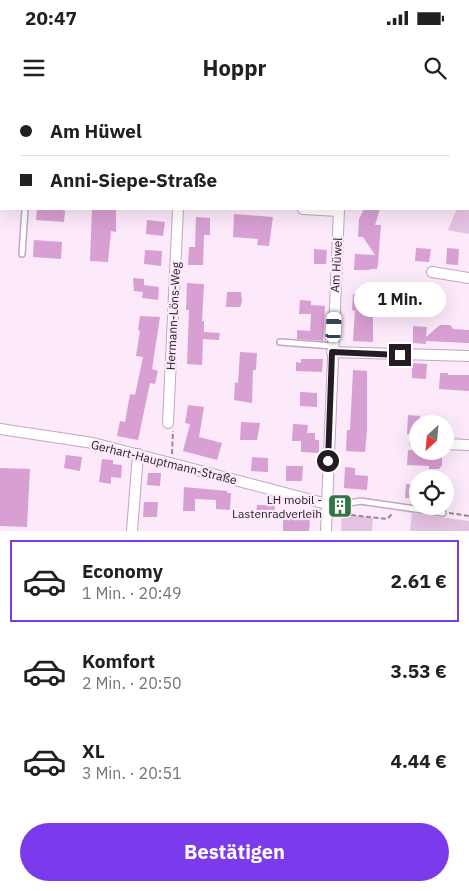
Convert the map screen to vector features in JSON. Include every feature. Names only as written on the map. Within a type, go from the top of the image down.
[{"type":"street","name":"Hermann-Löns-Weg","points":[[168,423],[178,210]]},
{"type":"street","name":"Am Hüwel","points":[[326,531],[339,210]]},
{"type":"street","points":[[432,272],[469,278]]},
{"type":"street","points":[[332,349],[469,356]]},
{"type":"street","name":"Gerhart-Hauptmann-Straße","points":[[0,429],[93,443],[327,504]]},
{"type":"street","points":[[454,444],[469,445]]},
{"type":"street","points":[[132,531],[138,454]]},
{"type":"lane","points":[[22,254],[26,210]]},
{"type":"lane","points":[[280,342],[332,349]]},
{"type":"lane","points":[[327,504],[360,501],[409,507]]},
{"type":"path","points":[[168,423],[174,433],[171,464]]},
{"type":"path","points":[[327,504],[342,514],[387,519],[399,506]]},
{"type":"path","points":[[454,514],[469,516]]},
{"type":"shaded area","points":[[457,210],[469,210],[469,234],[448,230]]},
{"type":"shaded area","points":[[342,514],[373,518],[372,531],[341,531]]},
{"type":"shaded area","points":[[412,515],[426,515],[469,521],[469,531],[410,531]]},
{"type":"building","points":[[37,210],[65,211],[64,222],[36,220]]},
{"type":"building","points":[[92,210],[116,210],[116,232],[111,231],[108,262],[90,261]]},
{"type":"building","points":[[364,210],[380,210],[375,225],[381,225],[377,269],[354,270],[355,254],[375,255],[363,237],[358,237],[359,219]]},
{"type":"building","points":[[234,214],[273,217],[269,246],[257,245],[258,239],[233,237]]},
{"type":"building","points":[[196,217],[210,218],[210,235],[204,235],[203,265],[188,265],[189,247],[195,247]]},
{"type":"building","points":[[147,220],[165,222],[163,236],[146,234]]},
{"type":"building","points":[[34,240],[62,242],[61,259],[33,257]]},
{"type":"building","points":[[416,248],[431,249],[429,262],[415,261]]},
{"type":"building","points":[[447,248],[459,249],[458,265],[446,264]]},
{"type":"building","points":[[314,249],[327,250],[326,264],[314,264]]},
{"type":"building","points":[[145,250],[162,251],[161,266],[144,264]]},
{"type":"building","points":[[133,278],[144,279],[144,285],[159,287],[158,300],[142,298],[143,292],[134,291]]},
{"type":"building","points":[[187,283],[204,284],[202,321],[204,321],[204,332],[220,333],[219,340],[203,339],[202,365],[187,364],[189,310],[186,310]]},
{"type":"building","points":[[414,286],[431,286],[431,302],[413,301]]},
{"type":"building","points":[[363,287],[379,288],[378,303],[373,303],[373,342],[353,341],[355,311],[352,310],[353,294],[362,294]]},
{"type":"building","points":[[227,292],[241,292],[242,302],[240,307],[226,307]]},
{"type":"building","points":[[300,300],[311,301],[311,305],[325,306],[323,341],[297,339],[297,330],[310,331],[311,314],[299,314]]},
{"type":"building","points":[[140,316],[160,317],[152,369],[158,371],[155,384],[150,383],[138,440],[117,436],[120,421],[125,422],[130,394],[135,395],[143,357],[136,356]]},
{"type":"building","points":[[440,325],[450,325],[453,329],[469,330],[469,343],[426,341],[426,344],[413,343],[413,326],[427,327],[426,337]]},
{"type":"building","points":[[240,352],[257,353],[256,370],[253,370],[252,403],[234,400],[235,382],[238,383]]},
{"type":"building","points":[[301,359],[323,359],[322,372],[296,371],[296,362],[301,363]]},
{"type":"building","points":[[412,363],[427,364],[426,379],[412,378]]},
{"type":"building","points":[[353,370],[367,371],[365,452],[346,451],[347,430],[350,430]]},
{"type":"building","points":[[440,373],[469,375],[469,391],[439,389]]},
{"type":"building","points":[[300,392],[317,393],[317,407],[300,406]]},
{"type":"building","points":[[188,405],[204,407],[199,437],[222,443],[217,460],[183,451],[190,424],[185,423]]},
{"type":"building","points":[[408,415],[409,434],[407,434]]},
{"type":"building","points":[[241,422],[260,423],[257,440],[240,440]]},
{"type":"building","points":[[293,424],[308,425],[307,433],[315,433],[315,440],[319,440],[319,453],[301,452],[301,441],[292,441]]},
{"type":"building","points":[[408,450],[409,460],[442,460],[442,465],[439,469],[429,469],[429,466],[407,465]]},
{"type":"building","points":[[66,455],[82,457],[80,471],[64,468]]},
{"type":"building","points":[[252,457],[268,458],[268,472],[251,471]]},
{"type":"building","points":[[102,459],[113,460],[113,464],[122,465],[121,478],[111,477],[111,484],[99,482]]},
{"type":"building","points":[[286,466],[303,466],[302,481],[286,481]]},
{"type":"building","points":[[345,467],[355,468],[355,475],[368,476],[367,490],[344,488]]},
{"type":"building","points":[[0,468],[30,469],[27,527],[0,526]]},
{"type":"building","points":[[148,473],[161,473],[160,486],[147,485]]},
{"type":"building","points":[[406,484],[409,484],[409,498],[405,498]]},
{"type":"building","points":[[184,487],[231,493],[230,510],[216,509],[216,500],[195,499],[195,511],[183,511]]},
{"type":"building","points":[[144,502],[158,502],[157,517],[143,517]]},
{"type":"building","points":[[257,505],[275,505],[274,516],[256,515]]},
{"type":"building","points":[[283,517],[310,518],[309,531],[283,531]]},
{"type":"place","name":"LH mobil - Lastenradverleih","points":[[340,506]]},
{"type":"route","points":[[328,461],[332,352],[400,355]]}]
